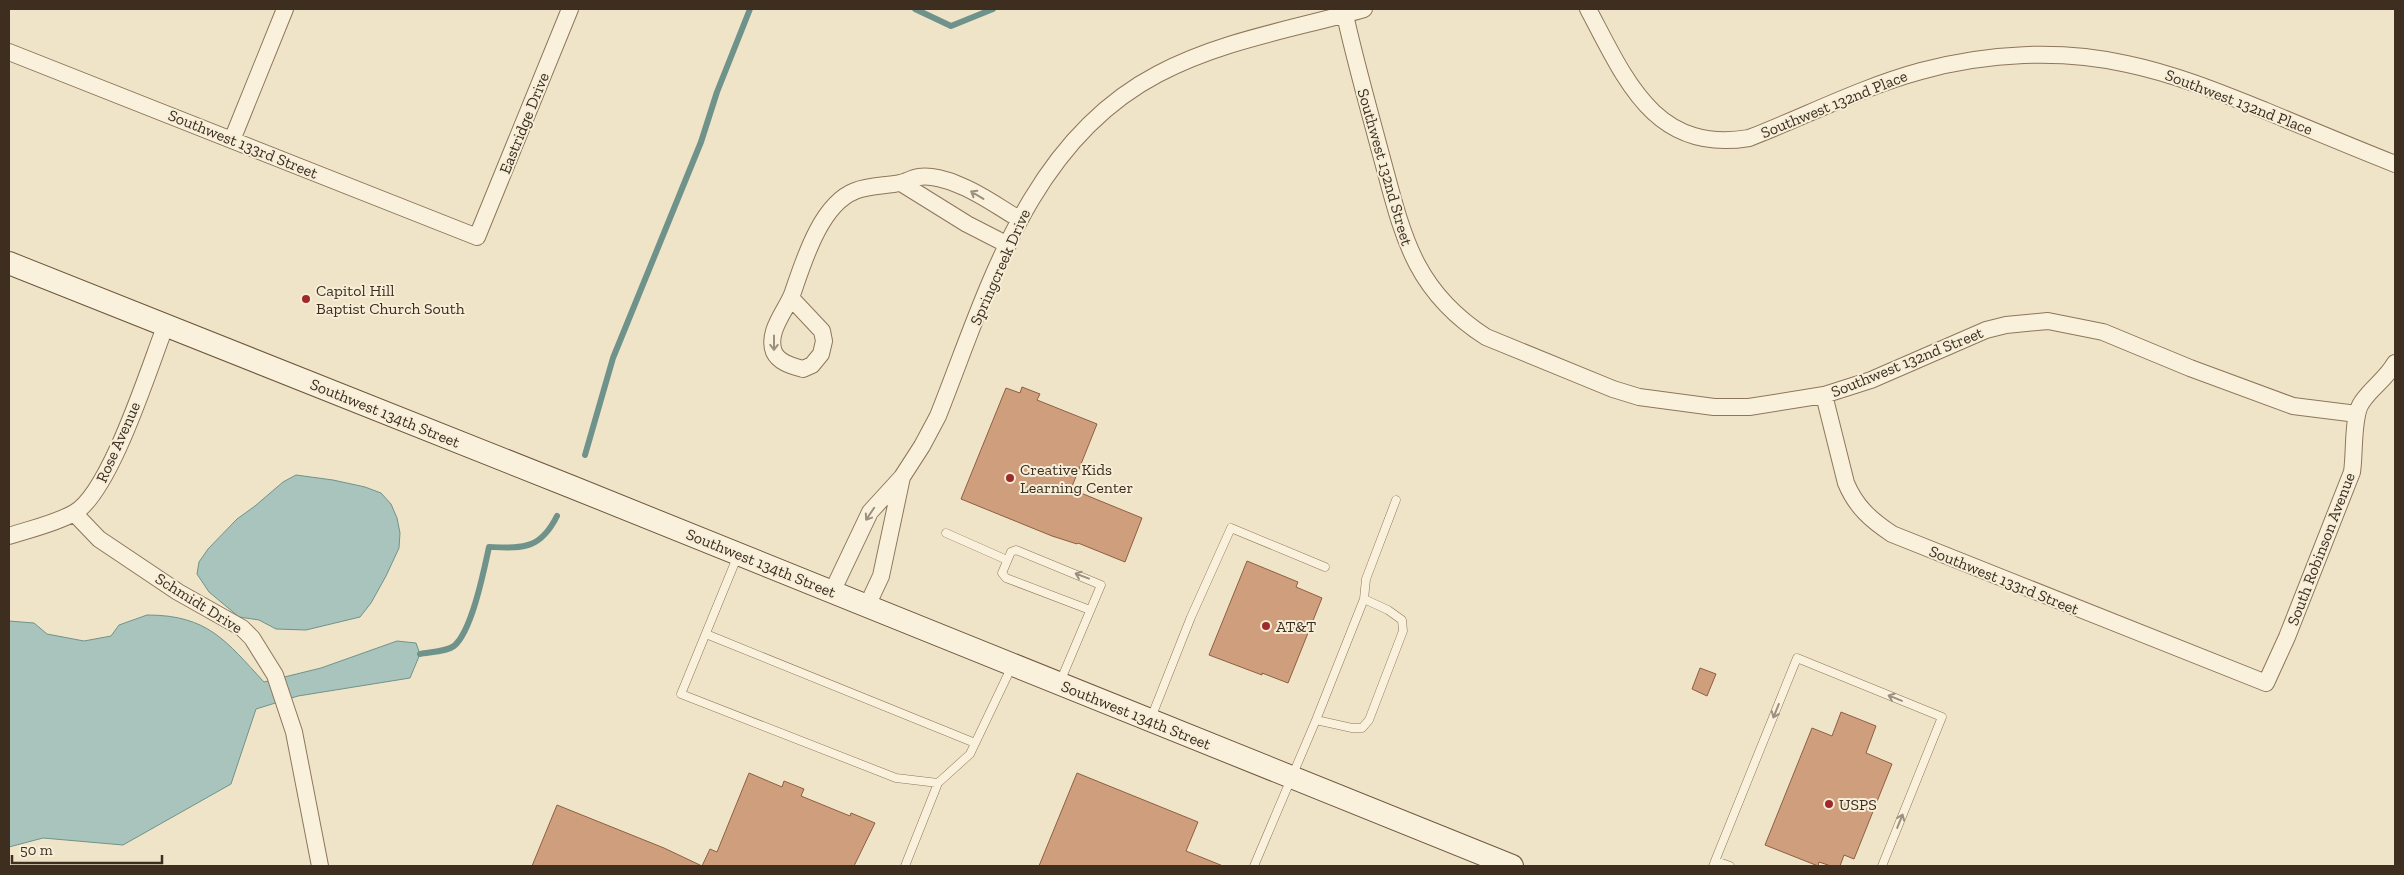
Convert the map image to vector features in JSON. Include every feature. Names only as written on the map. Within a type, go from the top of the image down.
[{"type":"main road","name":"Southwest 134th Street","points":[[9,263],[165,327],[739,554],[1512,866]]},
{"type":"street","points":[[232,140],[285,9]]},
{"type":"street","name":"Eastridge Drive","points":[[477,238],[570,9]]},
{"type":"street","name":"Springcreek Drive","points":[[832,592],[870,512],[902,476],[922,446],[938,416],[1019,219],[1053,164],[1066,149],[1098,118],[1157,74],[1238,42],[1364,9]]},
{"type":"street","name":"Southwest 132nd Place","points":[[1588,9],[1616,61],[1643,104],[1671,126],[1689,134],[1707,138],[1729,141],[1749,138],[1868,88],[1922,71],[1972,60],[2045,55],[2126,63],[2160,72],[2242,102],[2395,164]]},
{"type":"street","name":"Southwest 132nd Street","points":[[1344,14],[1408,249],[1436,294],[1467,325],[1508,347],[1613,389],[1639,396],[1714,407],[1749,407],[1824,395],[1871,380],[1986,330],[2006,325],[2048,321],[2102,332],[2190,368],[2293,406],[2357,414]]},
{"type":"street","name":"Southwest 133rd Street","points":[[9,52],[477,238]]},
{"type":"street","points":[[791,298],[805,257],[819,228],[836,204],[854,191],[901,183],[920,177],[938,179],[960,185],[1019,219]]},
{"type":"street","points":[[901,183],[967,224],[1008,244]]},
{"type":"street","name":"Rose Avenue","points":[[9,536],[74,513],[98,488],[111,464],[165,327]]},
{"type":"street","name":"South Robinson Avenue","points":[[2266,683],[2287,637],[2352,472],[2357,414],[2361,403],[2381,383],[2395,363]]},
{"type":"street","name":"Southwest 133rd Street","points":[[1824,395],[1846,483],[1852,497],[1861,510],[1884,529],[1941,555],[2266,683]]},
{"type":"street","name":"Springcreek Drive","points":[[867,606],[881,576],[891,536],[902,476]]},
{"type":"street","name":"Schmidt Drive","points":[[74,513],[99,539],[178,592],[242,628],[252,638],[275,675],[294,732],[320,866]]},
{"type":"lane","points":[[1254,866],[1316,720],[1364,599],[1366,579],[1396,500]]},
{"type":"lane","points":[[1150,720],[1191,617],[1231,528],[1325,567]]},
{"type":"lane","points":[[946,533],[1007,560]]},
{"type":"lane","points":[[1059,684],[1090,610],[1100,583],[1016,550],[1011,552],[1002,572],[1006,578],[1090,610]]},
{"type":"lane","points":[[739,554],[681,694],[896,778],[938,783]]},
{"type":"lane","points":[[1316,720],[1362,728],[1369,720],[1403,631],[1402,620],[1388,610],[1364,599]]},
{"type":"lane","points":[[706,634],[975,743]]},
{"type":"lane","points":[[1730,866],[1714,863],[1797,658],[1942,717],[1882,866]]},
{"type":"lane","points":[[905,866],[938,783],[970,754],[1012,665]]},
{"type":"water","points":[[296,475],[365,487],[381,493],[391,504],[397,518],[400,533],[399,548],[371,603],[360,617],[306,630],[276,629],[259,620],[239,617],[209,592],[197,574],[199,562],[208,549],[237,519],[283,482]]},
{"type":"water","points":[[147,615],[168,616],[201,625],[226,643],[264,682],[321,668],[397,641],[416,643],[420,654],[410,678],[298,696],[256,709],[231,784],[123,845],[43,838],[9,847],[9,621],[34,623],[47,634],[84,641],[111,636],[119,625]]},
{"type":"building","name":"Creative Kids Learning Center","points":[[1022,387],[1040,394],[1037,400],[1097,424],[1071,489],[1142,518],[1125,562],[1078,543],[1052,536],[961,499],[1006,388],[1020,393]]},
{"type":"building","name":"AT&T","points":[[1247,561],[1298,582],[1296,587],[1322,598],[1288,683],[1209,655]]},
{"type":"building","points":[[1700,668],[1716,674],[1707,696],[1692,689]]},
{"type":"building","name":"USPS","points":[[1841,712],[1876,726],[1866,753],[1892,764],[1854,859],[1844,855],[1840,866],[1831,866],[1819,862],[1818,866],[1765,845],[1812,728],[1832,736]]},
{"type":"building","points":[[749,773],[782,787],[784,781],[804,789],[801,796],[850,816],[851,813],[875,823],[854,866],[702,866],[710,849],[717,852]]},
{"type":"building","points":[[1077,773],[1198,822],[1186,851],[1223,866],[1039,866]]},
{"type":"building","points":[[557,805],[664,848],[702,866],[532,866]]},
{"type":"waterway","points":[[585,455],[613,358],[701,142],[717,92],[750,9]]},
{"type":"waterway","points":[[915,9],[951,26],[993,9]]},
{"type":"waterway","points":[[420,654],[451,648],[460,638],[472,614],[489,547],[521,547],[529,545],[544,535],[557,516]]},
{"type":"place","name":"Capitol Hill Baptist Church South","points":[[306,299]]},
{"type":"place","name":"Creative Kids Learning Center","points":[[1010,478]]},
{"type":"place","name":"AT&T","points":[[1266,626]]},
{"type":"place","name":"USPS","points":[[1829,804]]}]
